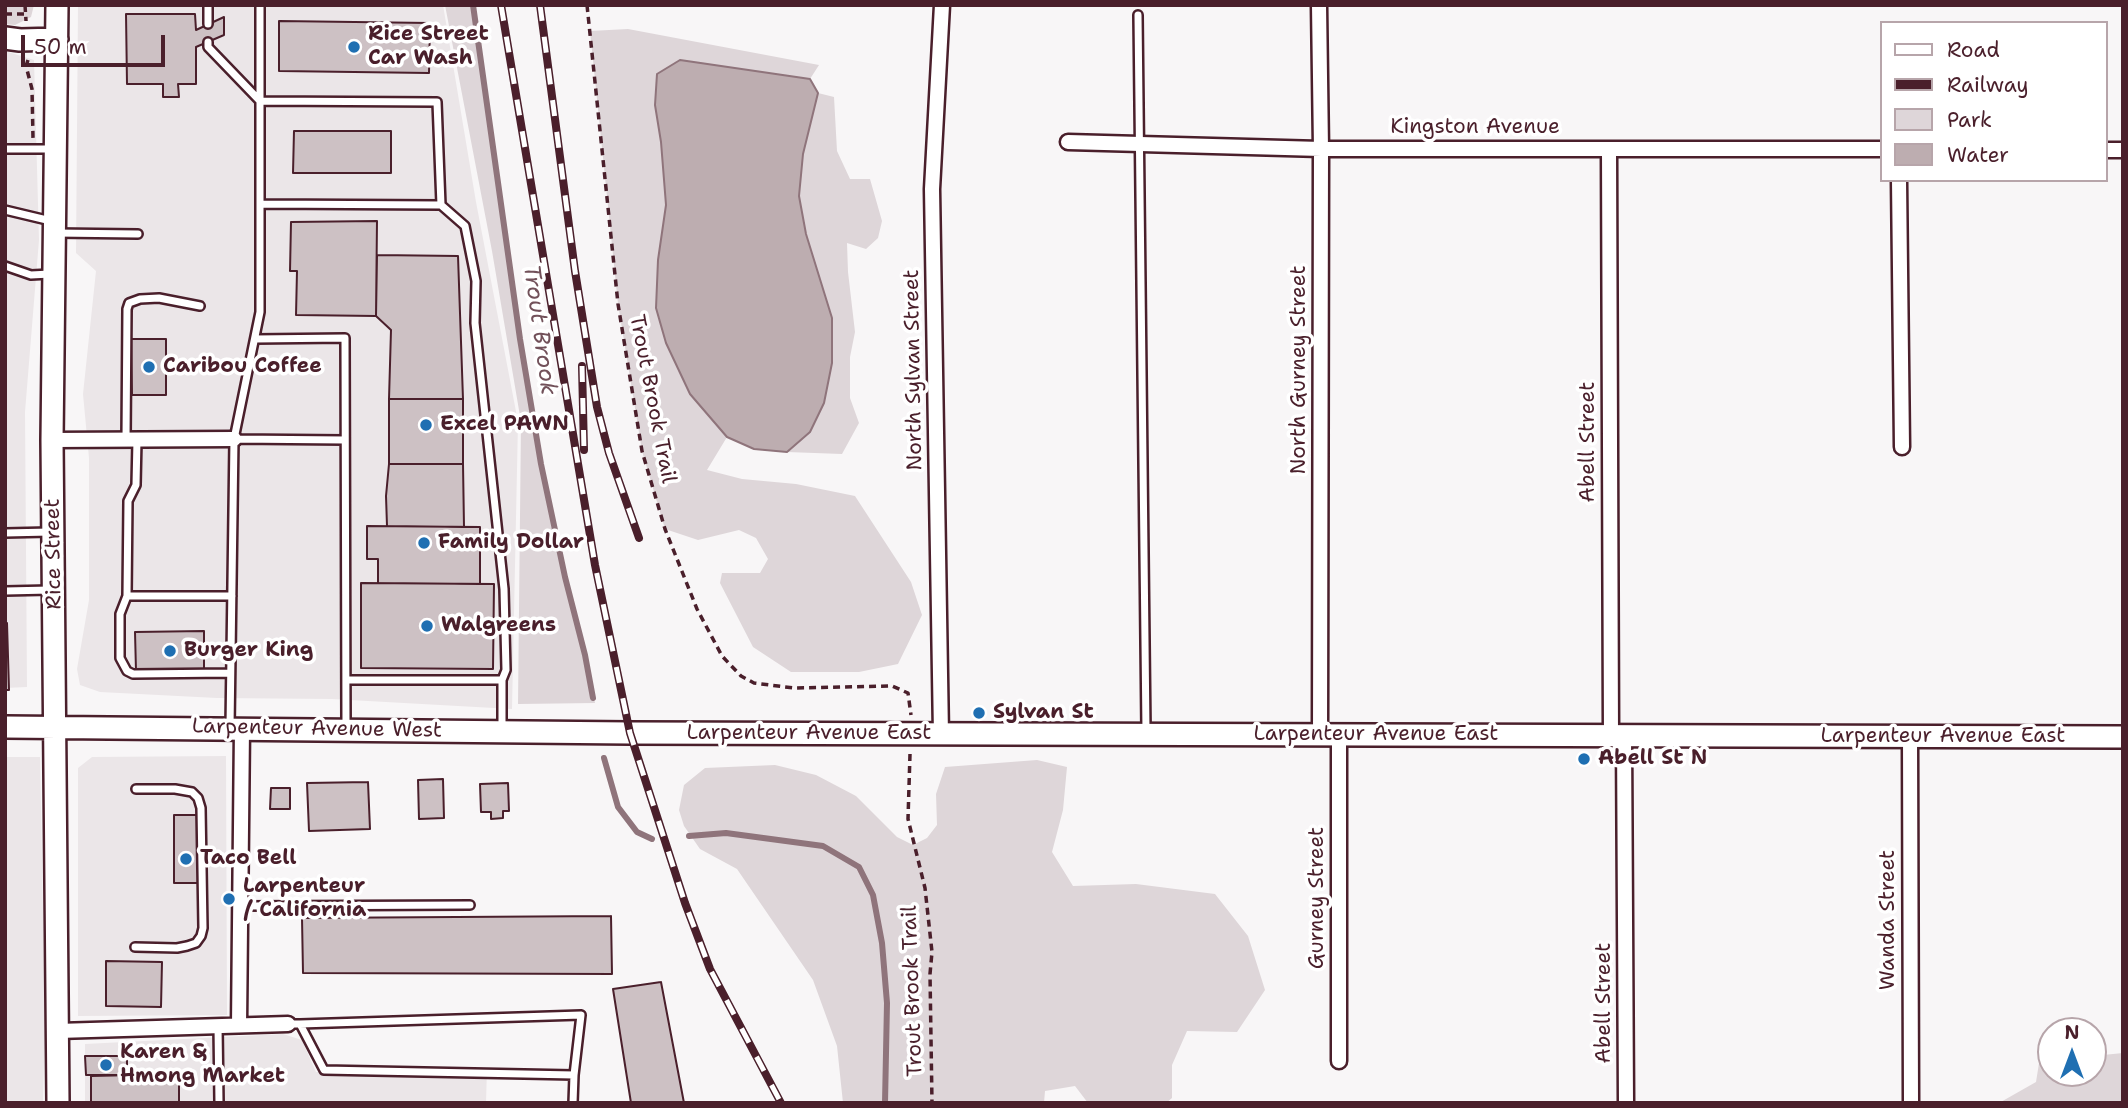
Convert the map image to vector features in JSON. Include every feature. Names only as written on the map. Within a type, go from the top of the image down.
[{"type":"main road","name":"Rice Street","points":[[57,5],[52,440],[58,1103]]},
{"type":"main road","points":[[5,38],[57,39]]},
{"type":"main road","name":"Larpenteur Avenue West","points":[[5,727],[630,733]]},
{"type":"main road","name":"Larpenteur Avenue East","points":[[630,733],[2123,737]]},
{"type":"street","name":"North Sylvan Street","points":[[941,735],[932,189],[942,5]]},
{"type":"street","name":"North Gurney Street","points":[[1319,5],[1329,735]]},
{"type":"street","name":"Kingston Avenue","points":[[1068,142],[1321,149],[1880,149]]},
{"type":"street","name":"Abell Street","points":[[1609,149],[1626,1103]]},
{"type":"street","points":[[1899,182],[1902,447]]},
{"type":"street","points":[[52,440],[234,439]]},
{"type":"street","points":[[236,728],[241,906],[239,1025]]},
{"type":"street","name":"Gurney Street","points":[[1329,735],[1339,1061]]},
{"type":"street","name":"Wanda Street","points":[[1910,737],[1911,1103]]},
{"type":"street","points":[[58,1031],[294,1024]]},
{"type":"lane","points":[[208,5],[208,24]]},
{"type":"lane","points":[[236,728],[230,673],[234,439],[260,312],[260,5]]},
{"type":"lane","points":[[1138,15],[1146,735]]},
{"type":"lane","points":[[208,42],[208,47],[260,102],[437,102],[441,205]]},
{"type":"lane","points":[[5,149],[55,149]]},
{"type":"lane","points":[[260,204],[441,205],[465,226],[476,281],[475,323],[503,589],[506,670],[502,680],[502,732]]},
{"type":"lane","points":[[5,210],[55,227],[138,234]]},
{"type":"lane","points":[[5,266],[31,275],[54,273]]},
{"type":"lane","points":[[200,306],[159,298],[139,299],[129,303],[127,309],[131,439],[136,485],[128,501],[127,596],[120,614],[120,658],[127,671],[133,674],[230,673]]},
{"type":"lane","points":[[255,339],[345,338],[346,729]]},
{"type":"lane","points":[[234,439],[345,440]]},
{"type":"lane","points":[[5,533],[53,532]]},
{"type":"lane","points":[[5,591],[54,590]]},
{"type":"lane","points":[[127,596],[232,596]]},
{"type":"lane","points":[[346,680],[502,680]]},
{"type":"lane","points":[[135,947],[187,946],[196,943],[202,928],[201,808],[198,799],[192,792],[175,789],[136,789]]},
{"type":"lane","points":[[241,906],[470,905]]},
{"type":"lane","points":[[294,1024],[581,1015],[573,1103]]},
{"type":"lane","points":[[294,1024],[324,1070],[574,1075]]},
{"type":"lane","points":[[218,1026],[219,1103]]},
{"type":"path","points":[[26,5],[26,21]]},
{"type":"path","name":"Trout Brook Trail","points":[[587,5],[618,304],[642,451],[665,530],[697,609],[722,656],[741,676],[754,684],[794,688],[892,686],[908,693],[911,708]]},
{"type":"path","points":[[5,14],[26,14]]},
{"type":"path","points":[[28,61],[26,66],[32,89],[33,149]]},
{"type":"path","name":"Trout Brook Trail","points":[[910,755],[908,819],[925,888],[932,952],[932,1103]]},
{"type":"shaded area","points":[[78,5],[443,5],[476,202],[518,422],[512,709],[332,699],[217,698],[100,692],[80,685],[77,669],[89,600],[89,458],[83,394],[96,271],[76,253]]},
{"type":"shaded area","points":[[5,51],[34,60],[39,240],[25,412],[27,687],[5,688]]},
{"type":"shaded area","points":[[226,756],[227,1015],[78,1016],[78,768],[92,757]]},
{"type":"shaded area","points":[[5,757],[40,757],[45,1019],[43,1103],[5,1103]]},
{"type":"shaded area","points":[[283,1034],[302,1040],[316,1072],[487,1068],[486,1103],[85,1103],[85,1044]]},
{"type":"green space","points":[[5,5],[34,5],[31,17],[15,25],[5,24]]},
{"type":"green space","points":[[445,5],[473,5],[541,464],[595,703],[518,704],[521,422],[492,251]]},
{"type":"green space","points":[[628,29],[819,65],[810,79],[680,60],[655,105],[666,205],[658,260],[656,308],[666,343],[690,394],[727,437],[707,470],[742,479],[796,484],[855,496],[911,582],[922,615],[898,664],[859,672],[791,672],[753,647],[720,583],[722,573],[760,573],[768,559],[756,538],[739,530],[698,540],[665,529],[642,451],[618,304],[590,31]]},
{"type":"green space","points":[[818,93],[834,97],[837,151],[850,179],[870,179],[882,221],[878,238],[866,249],[847,243],[855,332],[850,357],[850,398],[859,423],[842,454],[787,452],[810,432],[824,403],[806,234],[799,196],[803,154]]},
{"type":"green space","points":[[1037,760],[1067,767],[1063,810],[1052,852],[1073,886],[1136,884],[1215,894],[1248,936],[1265,990],[1237,1032],[1187,1031],[1172,1065],[1172,1098],[1166,1103],[1088,1103],[1075,1086],[1045,1091],[1044,1103],[843,1103],[837,1046],[813,980],[737,869],[700,849],[684,826],[679,810],[684,785],[705,768],[775,765],[816,775],[856,796],[897,837],[913,845],[927,838],[937,825],[936,794],[945,767]]},
{"type":"green space","points":[[2123,1053],[2123,1103],[1999,1103],[2036,1082],[2037,1076],[2037,1087],[2107,1087],[2107,1055]]},
{"type":"water","points":[[680,60],[810,79],[818,93],[803,154],[799,196],[806,234],[832,318],[832,363],[824,403],[810,432],[787,452],[754,449],[727,437],[690,394],[666,343],[656,308],[658,260],[666,205],[655,105],[657,74]]},
{"type":"building","points":[[126,14],[195,14],[196,30],[224,17],[224,35],[196,47],[196,84],[178,84],[179,97],[163,97],[163,84],[127,84]]},
{"type":"building","name":"Rice Street Car Wash","points":[[279,21],[430,23],[429,73],[279,71]]},
{"type":"building","points":[[294,131],[391,131],[391,173],[293,173]]},
{"type":"building","points":[[377,221],[376,316],[296,315],[297,271],[290,271],[291,222]]},
{"type":"building","points":[[377,255],[458,256],[463,399],[389,399],[391,330],[376,316]]},
{"type":"building","name":"Caribou Coffee","points":[[131,339],[166,339],[166,395],[132,395]]},
{"type":"building","name":"Excel PAWN","points":[[389,399],[463,399],[463,464],[389,464]]},
{"type":"building","points":[[389,464],[463,464],[464,527],[387,526]]},
{"type":"building","name":"Family Dollar","points":[[367,526],[480,527],[480,584],[378,583],[378,559],[367,559]]},
{"type":"building","name":"Walgreens","points":[[361,583],[494,584],[493,669],[361,668]]},
{"type":"building","points":[[7,623],[9,690],[5,690]]},
{"type":"building","name":"Burger King","points":[[204,631],[204,670],[136,671],[135,632]]},
{"type":"building","points":[[443,779],[444,818],[419,819],[418,780]]},
{"type":"building","points":[[368,782],[370,829],[309,831],[307,783]]},
{"type":"building","points":[[508,783],[509,811],[503,811],[503,818],[491,819],[491,812],[481,812],[480,784]]},
{"type":"building","points":[[271,788],[290,788],[290,809],[270,809]]},
{"type":"building","name":"Taco Bell","points":[[174,815],[199,815],[199,883],[174,883]]},
{"type":"building","points":[[611,916],[612,974],[303,973],[302,918]]},
{"type":"building","points":[[106,961],[162,962],[161,1007],[106,1006]]},
{"type":"building","points":[[661,982],[684,1103],[631,1103],[613,989]]},
{"type":"building","name":"Karen & Hmong Market","points":[[85,1056],[127,1056],[127,1075],[86,1075]]},
{"type":"building","points":[[179,1074],[179,1103],[91,1103],[91,1076]]},
{"type":"waterway","name":"Trout Brook","points":[[473,5],[520,339],[541,464],[593,698]]},
{"type":"waterway","name":"Trout Brook","points":[[604,758],[618,807],[637,832],[652,839]]},
{"type":"waterway","name":"Trout Brook","points":[[689,836],[726,833],[823,846],[859,867],[873,895],[882,943],[887,1003],[885,1103]]},
{"type":"railway","points":[[501,5],[595,565],[630,733],[685,903],[710,969],[781,1103]]},
{"type":"railway","points":[[540,5],[575,271],[597,407],[609,453],[639,538]]},
{"type":"railway","points":[[582,366],[584,450]]},
{"type":"place","name":"Rice Street Car Wash","points":[[354,47]]},
{"type":"place","name":"Caribou Coffee","points":[[149,367]]},
{"type":"place","name":"Excel PAWN","points":[[426,425]]},
{"type":"place","name":"Family Dollar","points":[[424,543]]},
{"type":"place","name":"Walgreens","points":[[427,626]]},
{"type":"place","name":"Burger King","points":[[170,651]]},
{"type":"place","name":"Sylvan St","points":[[979,713]]},
{"type":"place","name":"Abell St N","points":[[1584,759]]},
{"type":"place","name":"Taco Bell","points":[[186,859]]},
{"type":"place","name":"Larpenteur / California","points":[[229,899]]},
{"type":"place","name":"Karen & Hmong Market","points":[[106,1065]]}]
